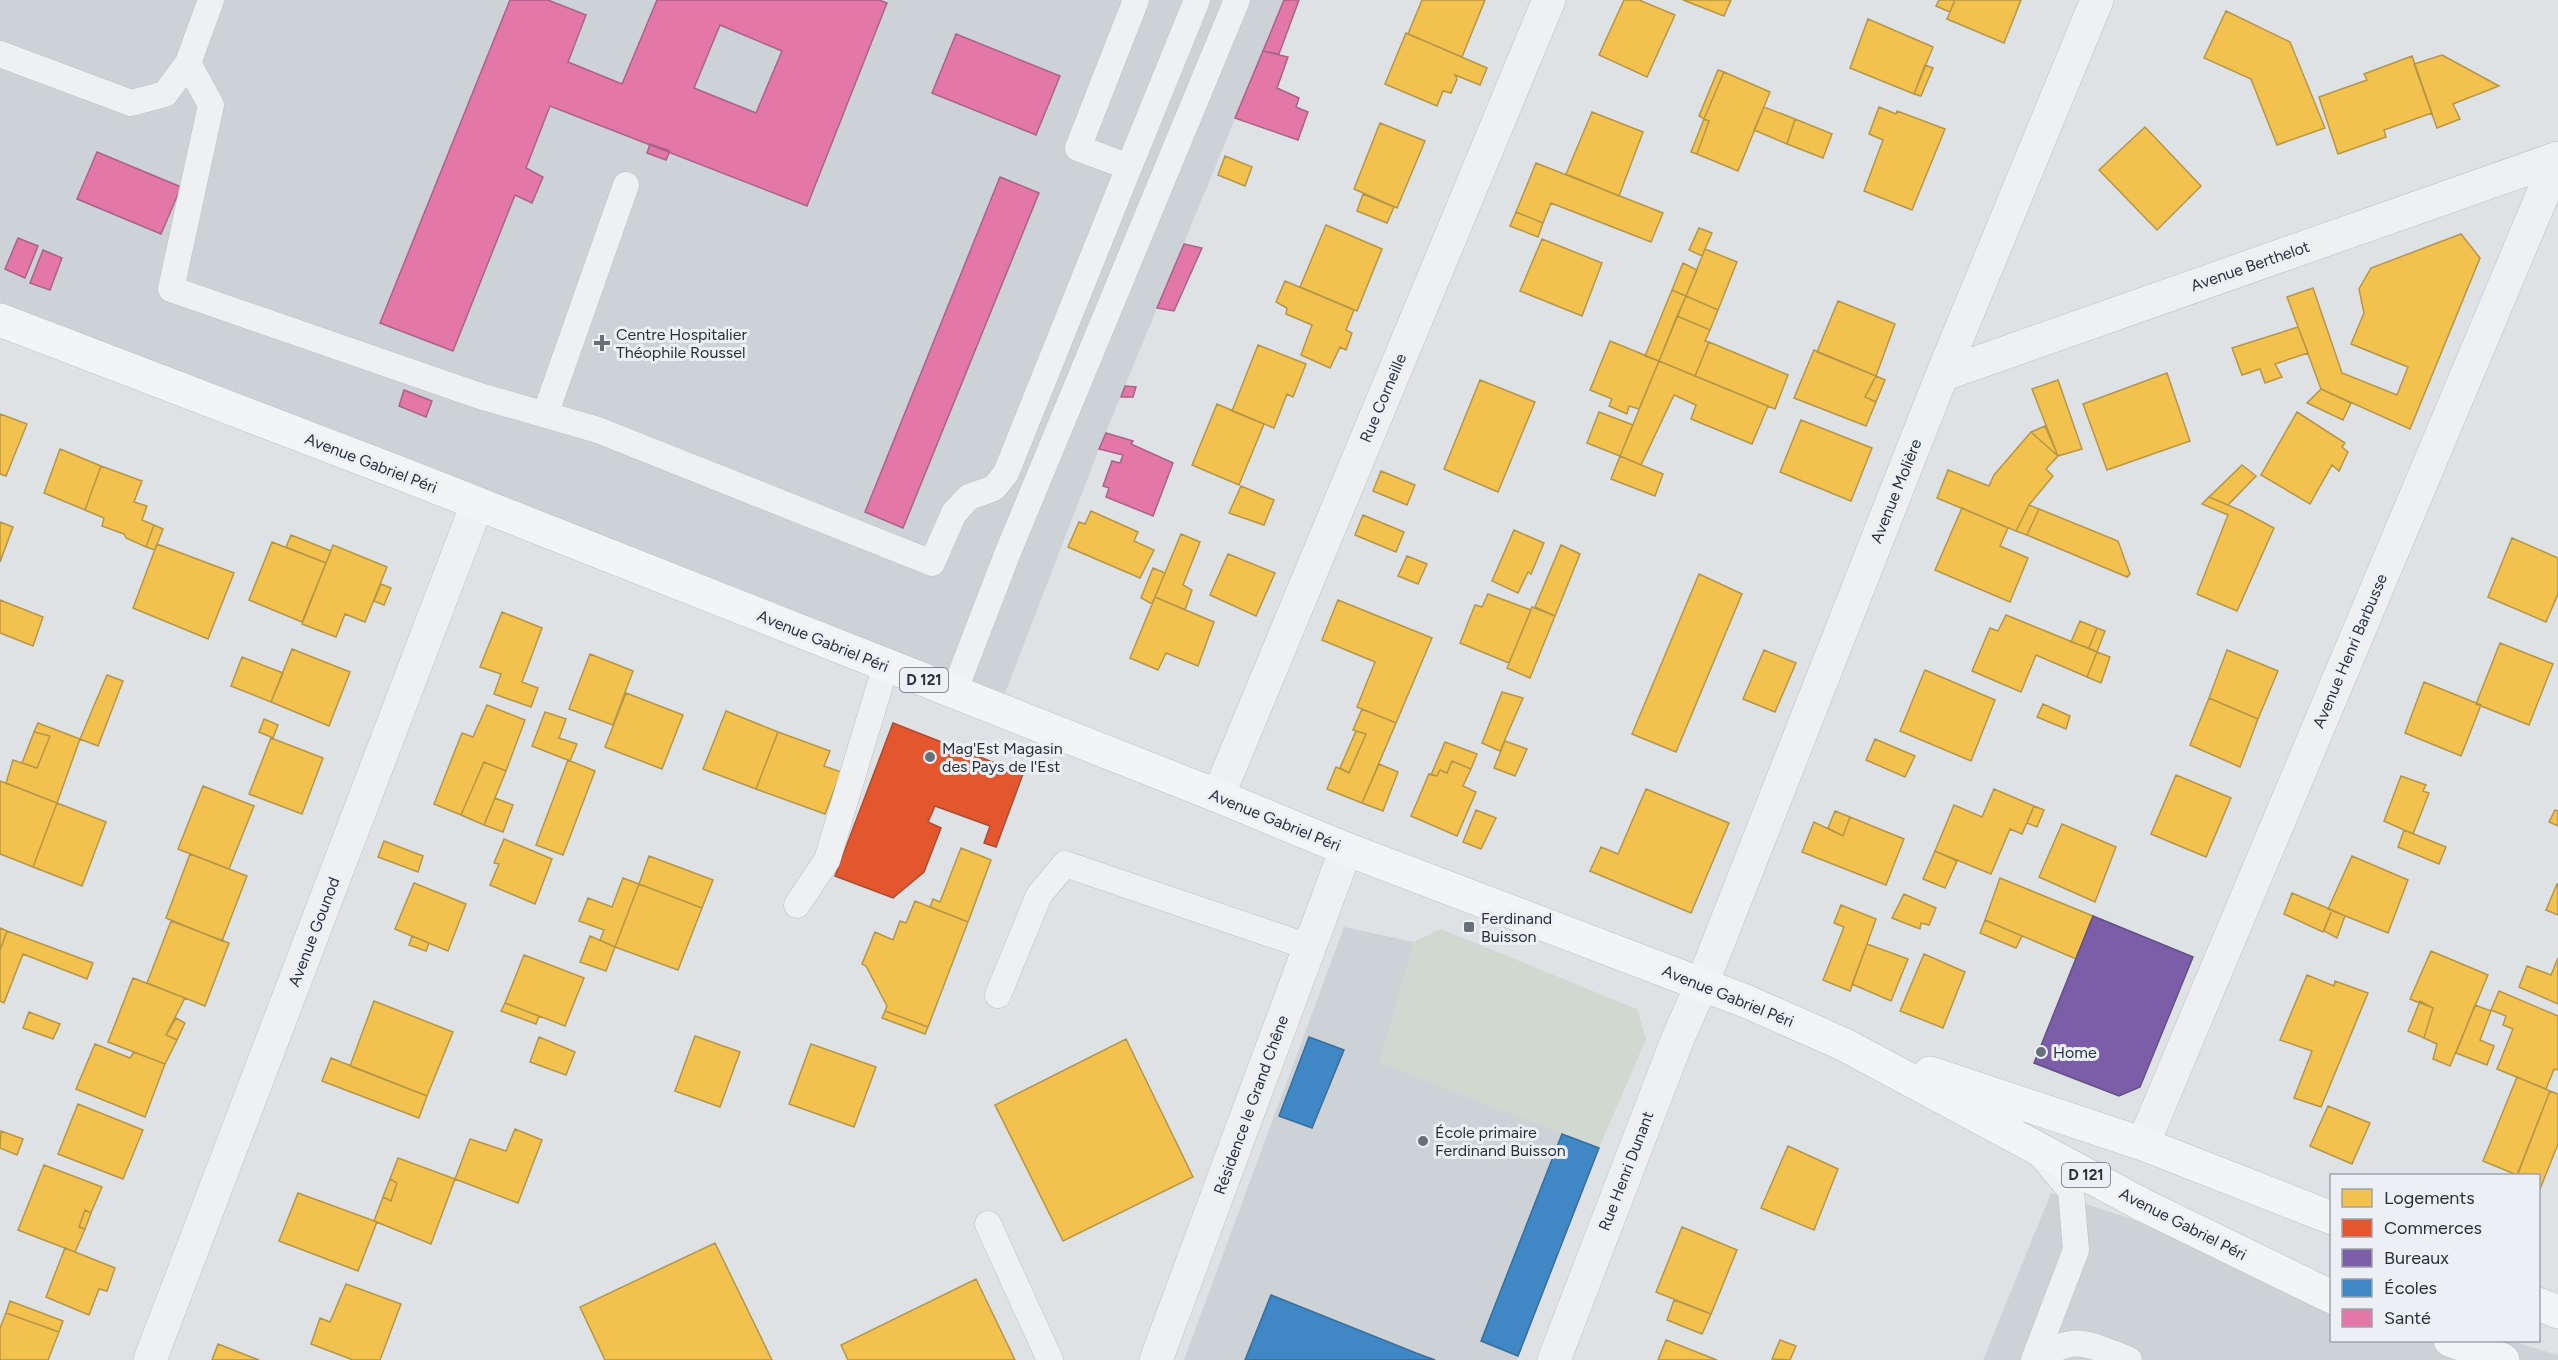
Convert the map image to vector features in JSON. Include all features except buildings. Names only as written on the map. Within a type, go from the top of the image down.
[{"type":"main road","name":"Avenue Gabriel Péri","points":[[0,320],[477,504],[1218,796],[1346,849],[1702,984],[1845,1045],[2143,1144],[2330,1218]]},
{"type":"main road","name":"Avenue Gabriel Péri","points":[[1845,1045],[2143,1205],[2330,1297]]},
{"type":"main road","points":[[2540,1305],[2558,1312]]},
{"type":"main road","points":[[2453,1342],[2503,1360]]},
{"type":"street","name":"Rue Corneille","points":[[1218,796],[1549,0]]},
{"type":"street","name":"Avenue Molière","points":[[1702,984],[1942,375],[2097,0]]},
{"type":"street","name":"Avenue Berthelot","points":[[1942,375],[2558,158]]},
{"type":"street","name":"Avenue Henri Barbusse","points":[[2143,1144],[2558,158]]},
{"type":"street","name":"Avenue Gounod","points":[[150,1360],[477,504]]},
{"type":"street","name":"Résidence le Grand Chêne","points":[[1156,1360],[1346,849]]},
{"type":"street","name":"Rue Henri Dunant","points":[[1554,1360],[1677,1038],[1702,984]]},
{"type":"lane","points":[[0,54],[131,102],[165,94],[188,63],[211,0]]},
{"type":"lane","points":[[1129,167],[1078,148],[1136,0]]},
{"type":"lane","points":[[188,63],[211,105],[171,289],[480,396],[598,430],[932,563],[954,513],[969,497],[994,488],[1006,473],[1197,0]]},
{"type":"lane","points":[[954,692],[1008,552],[1237,0]]},
{"type":"lane","points":[[545,415],[626,185]]},
{"type":"lane","points":[[797,905],[827,860],[886,665]]},
{"type":"lane","points":[[998,996],[1039,895],[1065,864],[1309,947]]},
{"type":"lane","points":[[2033,1146],[2071,1191],[2076,1250],[2034,1360]]},
{"type":"lane","points":[[988,1224],[1050,1360]]},
{"type":"lane","points":[[2039,1360],[2052,1350],[2079,1341],[2128,1360]]},
{"type":"shaded area","name":"Centre Hospitalier Théophile Roussel","points":[[0,0],[1284,0],[1099,449],[999,709],[0,318]]},
{"type":"shaded area","name":"École primaire Ferdinand Buisson","points":[[1344,927],[1414,942],[1380,1062],[1599,1148],[1517,1360],[1184,1360]]},
{"type":"shaded area","points":[[1441,929],[1637,1009],[1646,1039],[1599,1148],[1380,1062],[1414,942]]},
{"type":"shaded area","points":[[2051,1193],[2330,1283],[2330,1342],[2514,1342],[2558,1355],[2558,1360],[1983,1360]]},
{"type":"place","name":"Centre Hospitalier Théophile Roussel","points":[[602,343]]},
{"type":"place","name":"Mag'Est Magasin des Pays de l'Est","points":[[930,757]]},
{"type":"place","name":"Ferdinand Buisson","points":[[1469,927]]},
{"type":"place","name":"Home","points":[[2041,1052]]},
{"type":"place","name":"École primaire Ferdinand Buisson","points":[[1423,1141]]}]
